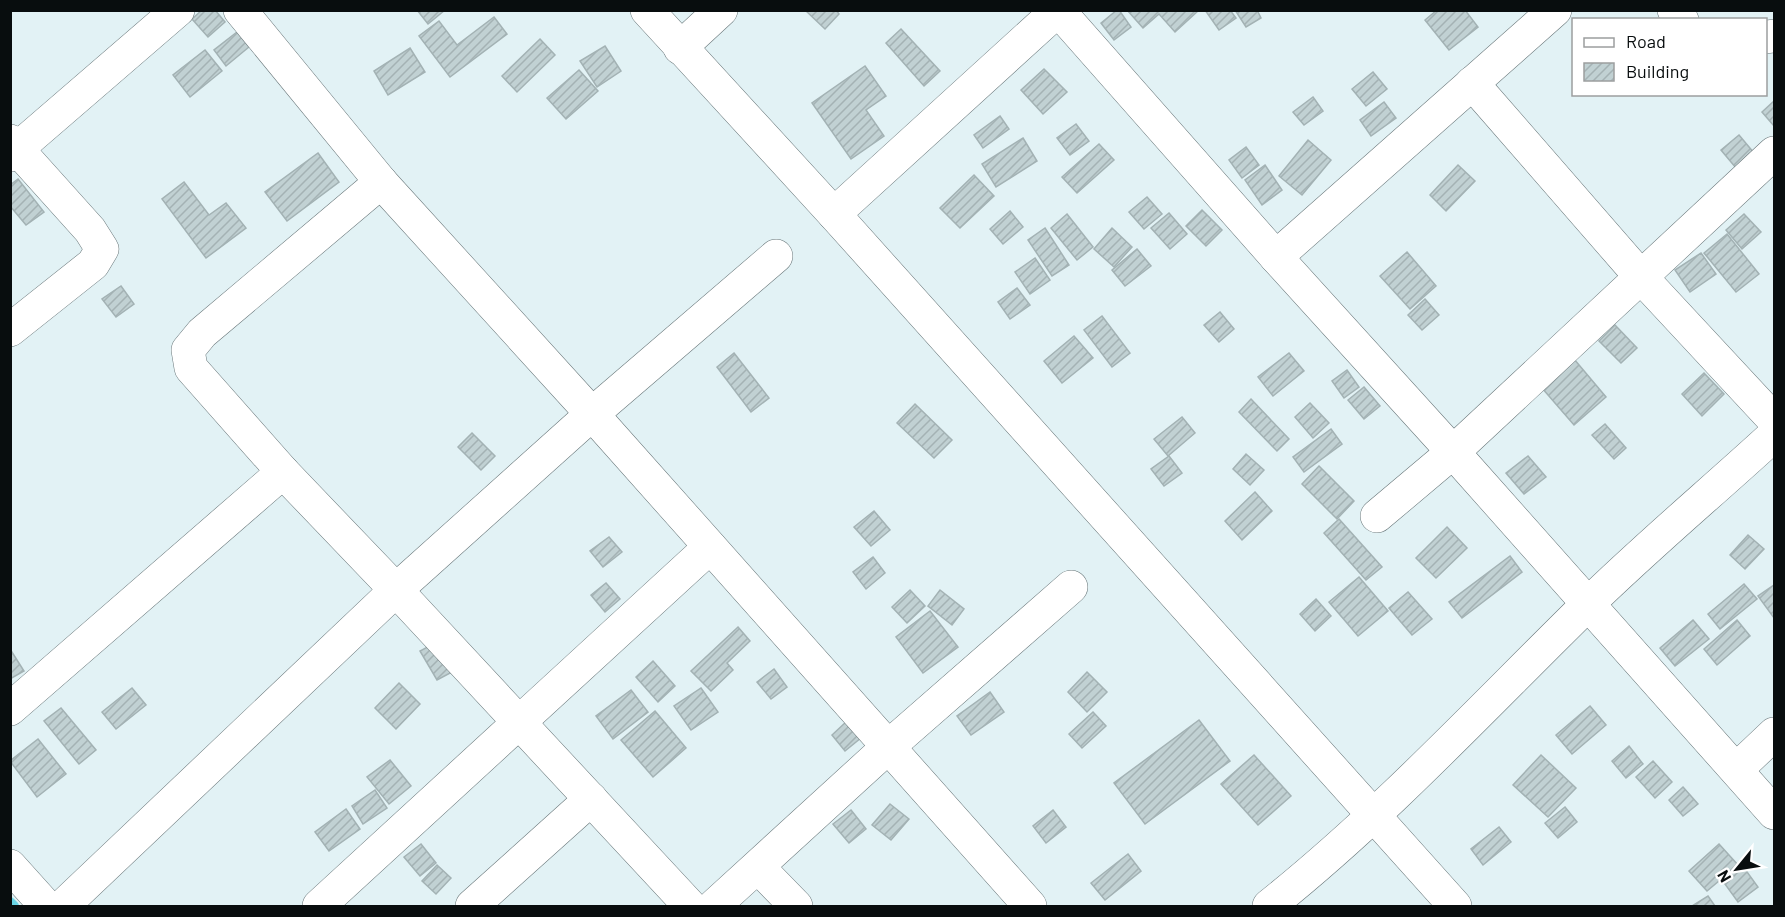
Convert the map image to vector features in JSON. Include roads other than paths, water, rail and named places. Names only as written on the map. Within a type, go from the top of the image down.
[{"type":"street","points":[[10,330],[93,264],[102,249],[90,230],[13,148],[178,10]]},
{"type":"street","points":[[240,10],[381,182],[592,414],[1030,906]]},
{"type":"street","points":[[647,10],[834,214],[1455,906]]},
{"type":"street","points":[[680,48],[721,10]]},
{"type":"street","points":[[834,214],[1058,10],[1774,813]]},
{"type":"street","points":[[1276,257],[1555,10]]},
{"type":"street","points":[[1472,83],[1641,276],[1774,420]]},
{"type":"street","points":[[1377,516],[1453,452],[1774,153]]},
{"type":"street","points":[[381,182],[202,333],[188,350],[191,368],[283,472],[690,906]]},
{"type":"street","points":[[63,906],[396,590],[592,414],[776,256]]},
{"type":"street","points":[[1269,906],[1316,869],[1375,816],[1588,604],[1774,435]]},
{"type":"street","points":[[10,709],[283,472]]},
{"type":"street","points":[[319,906],[710,547]]},
{"type":"street","points":[[714,906],[888,747],[1071,587]]},
{"type":"street","points":[[1737,769],[1774,734]]},
{"type":"street","points":[[472,906],[591,799]]},
{"type":"street","points":[[10,866],[46,906]]},
{"type":"street","points":[[758,867],[796,906]]},
{"type":"waterway","points":[[10,902],[14,906]]}]
